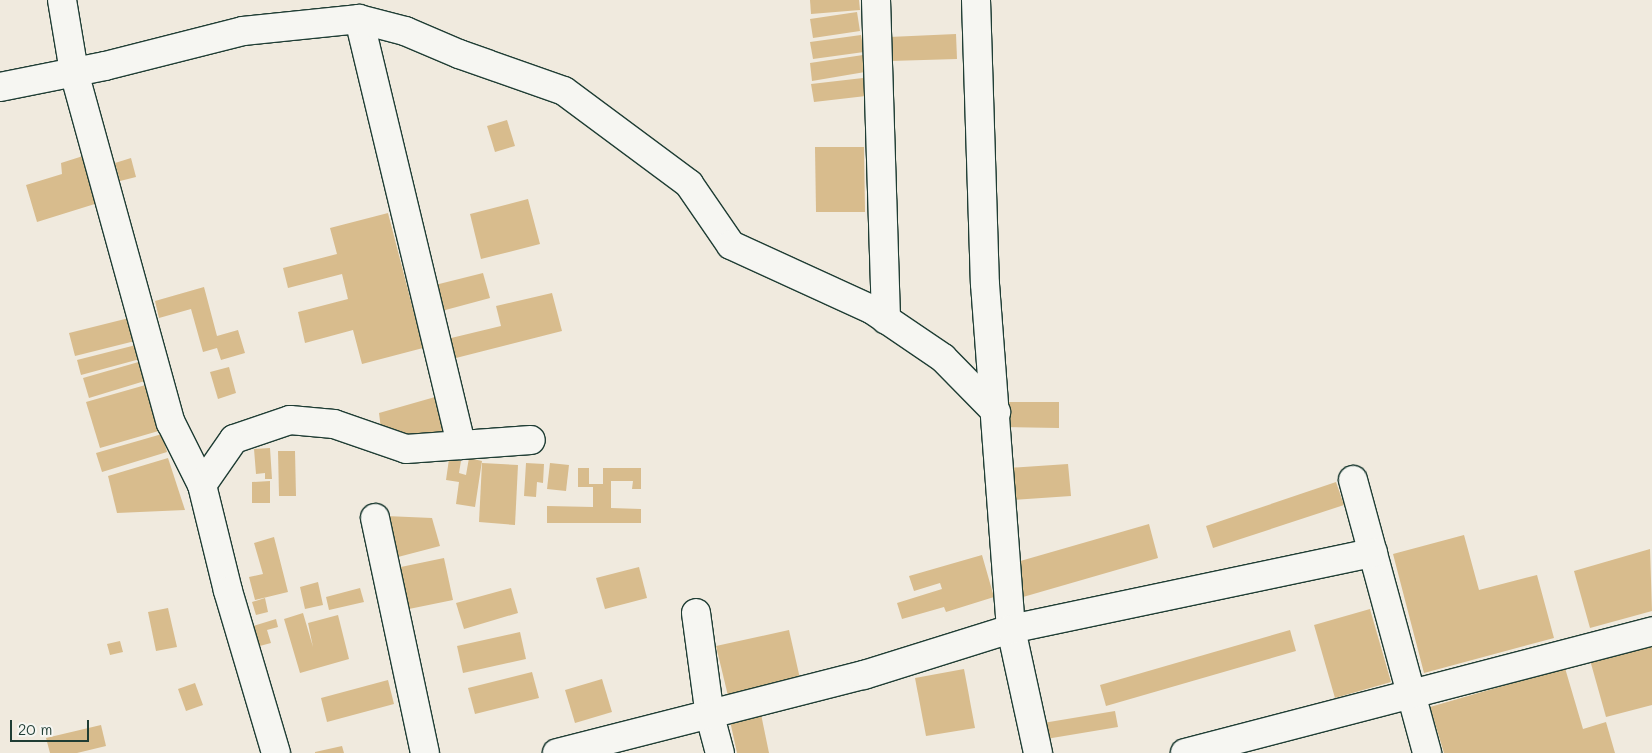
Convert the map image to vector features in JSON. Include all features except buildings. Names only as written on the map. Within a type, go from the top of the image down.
[{"type":"street","points":[[62,0],[74,72],[171,423],[202,485],[228,591],[276,753]]},
{"type":"street","points":[[876,0],[886,320]]},
{"type":"street","points":[[976,0],[985,284],[1011,628],[1038,753]]},
{"type":"street","points":[[359,18],[460,445]]},
{"type":"street","points":[[0,87],[74,72],[243,31],[359,18],[406,31],[459,54],[564,91],[689,184],[731,244],[862,305],[886,320],[943,358],[996,412]]},
{"type":"street","points":[[202,485],[234,439],[290,420],[334,424],[406,449],[531,440]]},
{"type":"street","points":[[1353,480],[1427,753]]},
{"type":"street","points":[[375,518],[425,753]]},
{"type":"street","points":[[557,753],[864,676],[1011,628],[1373,553]]},
{"type":"street","points":[[696,613],[710,716],[720,753]]},
{"type":"street","points":[[1185,753],[1652,631]]}]
